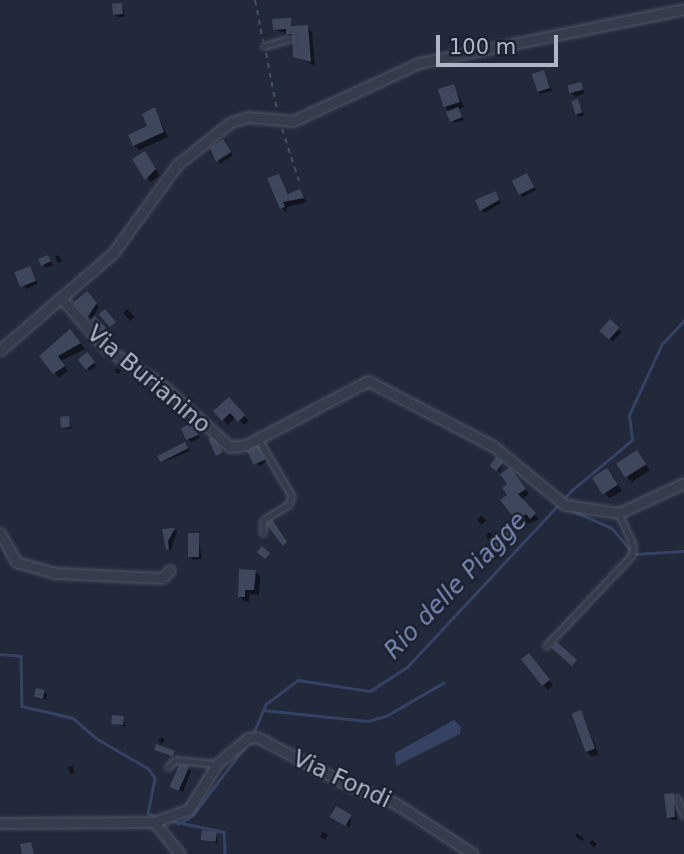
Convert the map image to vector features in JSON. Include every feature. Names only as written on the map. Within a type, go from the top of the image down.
[{"type":"street","points":[[0,350],[63,300],[113,253],[153,193],[206,139],[231,122],[248,117],[280,122],[293,121],[419,64],[684,9]]},
{"type":"street","name":"Via Burianino","points":[[63,300],[105,348],[160,383],[230,447],[258,437],[368,381],[507,455],[557,502],[619,513]]},
{"type":"street","points":[[619,513],[684,483]]},
{"type":"street","points":[[0,533],[16,562],[55,573],[162,578],[170,570]]},
{"type":"street","name":"Via Fondi","points":[[154,822],[189,809],[217,764],[248,738],[267,739],[300,762],[395,803],[474,854]]},
{"type":"street","points":[[0,823],[154,822],[180,854]]},
{"type":"lane","points":[[264,46],[289,39]]},
{"type":"lane","points":[[258,437],[292,496],[289,505],[264,520],[263,533]]},
{"type":"lane","points":[[546,646],[632,555],[633,546],[619,513]]},
{"type":"lane","points":[[168,768],[175,760],[217,764]]},
{"type":"lane","points":[[677,798],[684,815]]},
{"type":"path","points":[[255,0],[280,122],[299,181]]},
{"type":"water","points":[[454,720],[461,727],[460,734],[396,766],[395,753]]},
{"type":"building","points":[[122,3],[123,14],[113,15],[112,4]]},
{"type":"building","points":[[291,18],[291,26],[308,25],[311,62],[293,57],[292,34],[286,34],[286,29],[273,30],[272,19]]},
{"type":"building","points":[[544,70],[550,88],[538,92],[532,74]]},
{"type":"building","points":[[581,82],[583,90],[569,93],[567,85]]},
{"type":"building","points":[[454,84],[460,102],[444,107],[438,89]]},
{"type":"building","points":[[578,99],[582,112],[575,114],[571,101]]},
{"type":"building","points":[[155,107],[164,132],[133,146],[128,135],[147,126],[142,114]]},
{"type":"building","points":[[458,107],[462,117],[450,122],[446,112]]},
{"type":"building","points":[[223,139],[231,152],[216,162],[210,148]]},
{"type":"building","points":[[145,151],[156,169],[145,180],[132,159]]},
{"type":"building","points":[[527,173],[534,187],[519,195],[512,181]]},
{"type":"building","points":[[279,174],[288,194],[300,189],[304,198],[283,202],[285,207],[280,209],[267,178]]},
{"type":"building","points":[[496,191],[499,200],[480,211],[475,200]]},
{"type":"building","points":[[48,255],[51,261],[41,266],[38,259]]},
{"type":"building","points":[[30,266],[36,281],[20,287],[14,272]]},
{"type":"building","points":[[87,291],[97,303],[87,318],[74,302]]},
{"type":"building","points":[[105,309],[116,322],[110,327],[99,314]]},
{"type":"building","points":[[95,316],[106,328],[101,332],[91,320]]},
{"type":"building","points":[[610,319],[620,328],[609,340],[599,331]]},
{"type":"building","points":[[70,329],[81,343],[58,356],[65,366],[53,374],[39,356]]},
{"type":"building","points":[[87,352],[95,362],[86,370],[78,360]]},
{"type":"building","points":[[229,397],[245,415],[238,422],[230,413],[222,421],[213,411]]},
{"type":"building","points":[[69,416],[70,427],[61,428],[60,417]]},
{"type":"building","points":[[193,423],[198,435],[186,440],[181,428]]},
{"type":"building","points":[[214,436],[223,452],[216,456],[208,439]]},
{"type":"building","points":[[185,442],[188,448],[161,462],[157,456]]},
{"type":"building","points":[[258,444],[265,459],[253,465],[246,449]]},
{"type":"building","points":[[637,450],[646,464],[625,478],[616,464]]},
{"type":"building","points":[[496,457],[503,462],[497,471],[490,466]]},
{"type":"building","points":[[510,467],[526,489],[518,494],[536,513],[530,519],[526,514],[517,522],[500,500],[507,495],[502,488],[507,484],[500,474]]},
{"type":"building","points":[[607,468],[618,485],[603,495],[592,478]]},
{"type":"building","points":[[272,519],[287,542],[283,546],[266,524]]},
{"type":"building","points":[[175,528],[168,541],[169,549],[166,550],[162,529]]},
{"type":"building","points":[[508,530],[514,536],[497,553],[491,547]]},
{"type":"building","points":[[188,533],[199,533],[199,557],[188,557]]},
{"type":"building","points":[[262,546],[270,553],[265,559],[257,552]]},
{"type":"building","points":[[239,569],[256,570],[254,590],[245,590],[245,597],[238,597]]},
{"type":"building","points":[[557,642],[577,660],[572,666],[552,648]]},
{"type":"building","points":[[529,653],[550,680],[542,686],[521,659]]},
{"type":"building","points":[[36,688],[45,690],[43,699],[34,697]]},
{"type":"building","points":[[581,710],[595,749],[586,752],[572,713]]},
{"type":"building","points":[[112,715],[124,716],[123,725],[111,724]]},
{"type":"building","points":[[156,744],[175,751],[173,756],[154,750]]},
{"type":"building","points":[[180,763],[189,767],[179,791],[169,787]]},
{"type":"building","points":[[674,793],[675,817],[667,818],[664,794]]},
{"type":"building","points":[[336,806],[352,815],[345,826],[330,817]]},
{"type":"building","points":[[202,830],[217,832],[215,842],[201,840]]},
{"type":"building","points":[[31,842],[34,854],[22,854],[20,844]]},
{"type":"waterway","name":"Rio delle Piagge","points":[[253,734],[266,704],[298,680],[370,691],[407,667],[571,491],[632,440],[629,415],[662,344],[684,320]]},
{"type":"waterway","name":"Rio delle Piagge","points":[[571,510],[612,528],[634,554],[684,551]]},
{"type":"waterway","points":[[0,654],[21,656],[22,706],[73,718],[96,738],[149,769],[155,778],[148,813],[157,817]]},
{"type":"waterway","points":[[263,710],[368,721],[386,716],[443,683]]},
{"type":"waterway","name":"Rio delle Piagge","points":[[178,824],[192,816],[250,740]]},
{"type":"waterway","points":[[167,820],[224,832],[225,854]]}]
